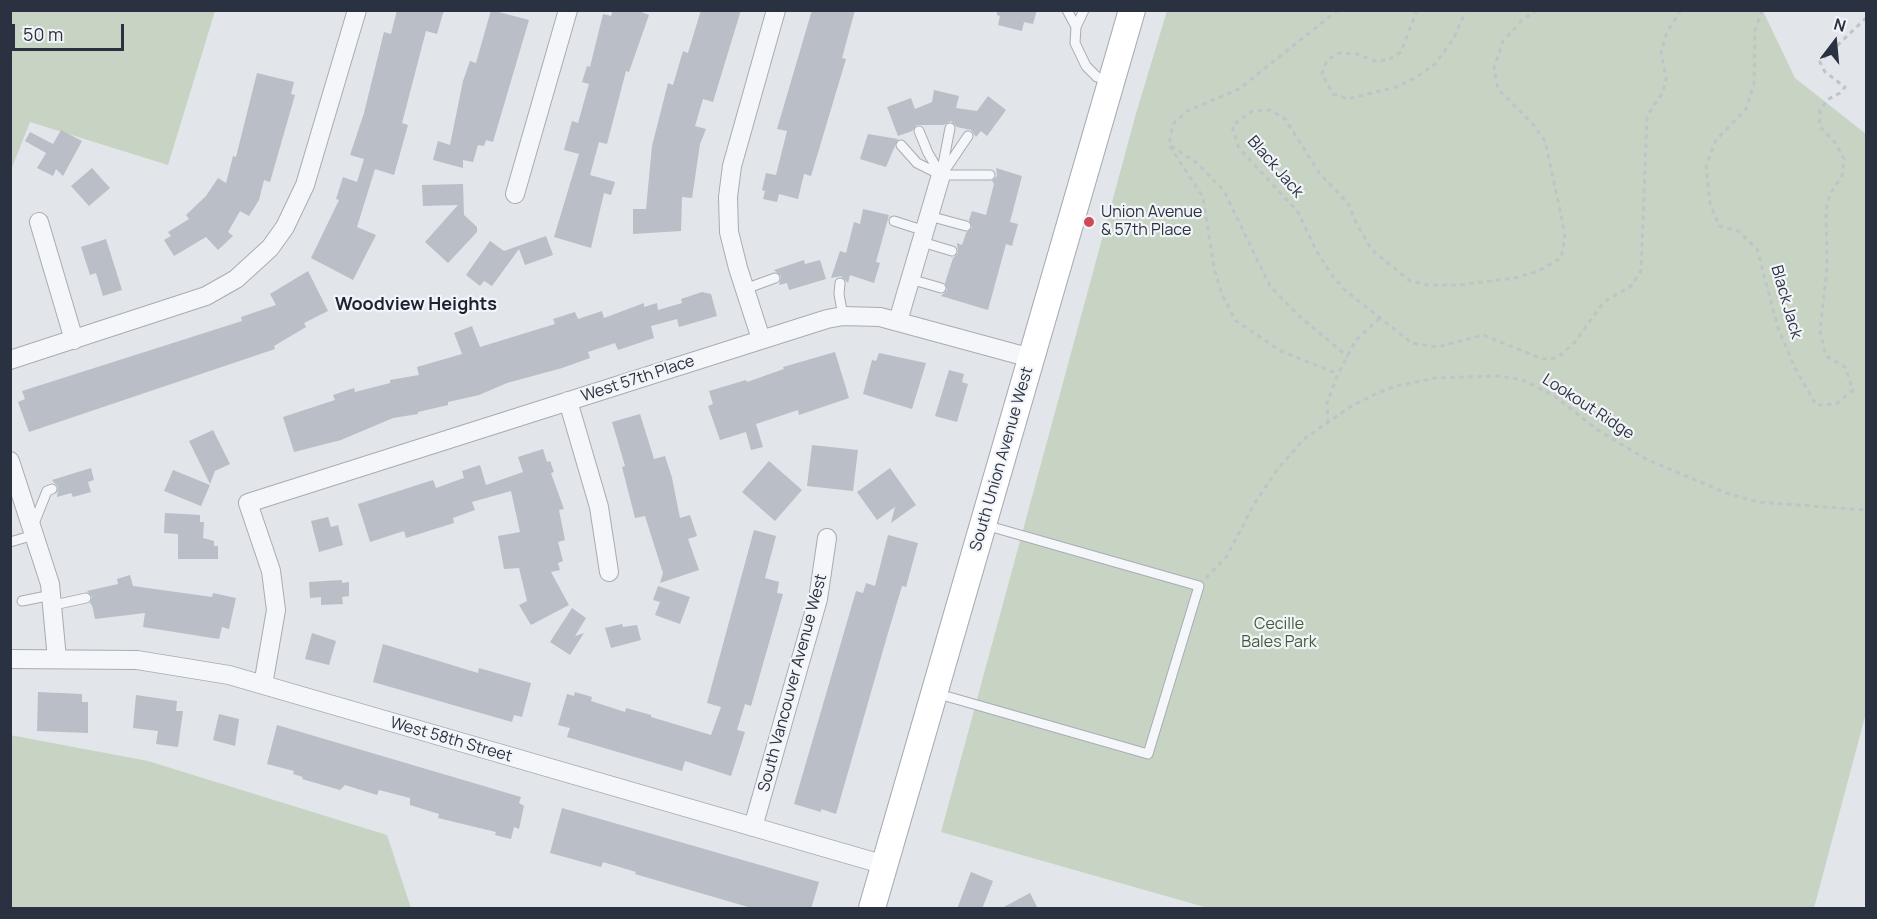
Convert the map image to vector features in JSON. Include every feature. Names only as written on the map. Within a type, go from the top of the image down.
[{"type":"street","points":[[10,360],[214,292],[236,279],[270,248],[285,227],[305,185],[357,10]]},
{"type":"street","points":[[515,194],[568,10]]},
{"type":"street","points":[[760,339],[729,232],[728,194],[732,166],[777,10]]},
{"type":"street","name":"South Union Avenue West","points":[[872,909],[1132,10]]},
{"type":"street","points":[[898,321],[941,175]]},
{"type":"street","points":[[39,222],[74,340]]},
{"type":"street","name":"West 57th Place","points":[[263,686],[276,610],[271,571],[248,504],[760,339],[843,316],[880,317],[898,321],[1031,358]]},
{"type":"street","points":[[568,401],[599,507],[609,572]]},
{"type":"street","points":[[10,461],[16,496],[33,531],[53,600],[57,659]]},
{"type":"street","name":"South Vancouver Avenue West","points":[[753,827],[818,599],[827,538]]},
{"type":"street","name":"West 58th Street","points":[[10,659],[137,660],[173,664],[263,686],[885,865]]},
{"type":"lane","points":[[1068,10],[1076,27]]},
{"type":"lane","points":[[1084,10],[1076,27],[1075,43],[1083,61],[1097,77],[1112,80]]},
{"type":"lane","points":[[941,175],[950,128]]},
{"type":"lane","points":[[920,131],[928,153],[941,175]]},
{"type":"lane","points":[[941,175],[969,136]]},
{"type":"lane","points":[[901,145],[917,164],[941,175],[990,175]]},
{"type":"lane","points":[[894,221],[925,230],[952,250]]},
{"type":"lane","points":[[925,230],[966,226]]},
{"type":"lane","points":[[745,289],[775,278]]},
{"type":"lane","points":[[910,279],[941,288]]},
{"type":"lane","points":[[840,283],[839,294],[843,316]]},
{"type":"lane","points":[[10,542],[33,531],[47,491],[52,489]]},
{"type":"lane","points":[[935,693],[1148,754],[1199,586],[983,525]]},
{"type":"lane","points":[[22,601],[86,598]]},
{"type":"path","points":[[1338,10],[1239,89],[1187,111],[1173,124],[1169,145],[1203,197],[1214,268],[1222,295],[1236,321],[1281,351],[1338,374]]},
{"type":"path","points":[[1416,10],[1401,52],[1388,60],[1376,61],[1357,54],[1339,53],[1327,60],[1322,74],[1333,94],[1348,99],[1396,87],[1415,78],[1435,64],[1454,38],[1466,10]]},
{"type":"path","name":"Black Jack","points":[[1537,10],[1523,19],[1503,41],[1494,68],[1498,89],[1532,123],[1545,141],[1566,237],[1561,258],[1538,271],[1492,282],[1428,285],[1410,281],[1372,250],[1357,225],[1348,203],[1320,174],[1285,119],[1270,110],[1252,111],[1232,126],[1239,148],[1298,212],[1316,250],[1331,274],[1346,291],[1412,344],[1437,347],[1483,335],[1533,355],[1557,358],[1570,348],[1604,302],[1630,286],[1641,271],[1647,116],[1663,92],[1666,78],[1661,52],[1667,32],[1681,10]]},
{"type":"path","name":"Black Jack","points":[[1762,10],[1755,30],[1754,84],[1746,109],[1716,140],[1706,166],[1710,203],[1719,226],[1738,231],[1757,249],[1778,328],[1795,368],[1816,405],[1836,404],[1853,390],[1845,367],[1826,356],[1820,332],[1827,268],[1826,210],[1830,194],[1842,176],[1844,159],[1834,141],[1819,126],[1820,111],[1827,100],[1840,93],[1845,87],[1825,72],[1821,63],[1866,18]]},
{"type":"path","points":[[1169,145],[1197,163],[1224,191],[1270,286],[1298,315],[1348,357]]},
{"type":"path","points":[[1328,423],[1327,403],[1338,374],[1360,334],[1381,317]]},
{"type":"path","name":"Lookout Ridge","points":[[1199,586],[1227,556],[1254,504],[1277,470],[1304,440],[1350,407],[1396,386],[1462,376],[1499,376],[1523,380],[1539,387],[1556,397],[1596,429],[1646,459],[1726,494],[1757,502],[1866,510]]},
{"type":"green space","points":[[11,11],[215,11],[168,165],[30,122],[11,170]]},
{"type":"green space","name":"Cecille Bales Park","points":[[1167,11],[1763,11],[1795,78],[1866,134],[1866,713],[1814,908],[1208,908],[941,832],[1137,110]]},
{"type":"green space","points":[[10,735],[148,761],[387,835],[411,908],[11,908]]},
{"type":"building","points":[[397,10],[444,10],[437,34],[426,31],[402,123],[408,125],[394,175],[375,169],[357,227],[376,235],[353,280],[311,258],[339,200],[336,199],[343,177],[357,182],[364,159],[350,155],[364,113],[384,32],[391,34]]},
{"type":"building","points":[[491,10],[529,20],[493,142],[486,140],[484,146],[478,145],[473,162],[463,160],[463,168],[433,160],[438,141],[450,145],[463,81],[470,61],[476,63]]},
{"type":"building","points":[[613,10],[636,10],[649,15],[629,72],[626,71],[607,144],[599,142],[590,175],[615,182],[611,195],[604,193],[591,248],[554,237],[579,154],[564,150],[572,121],[578,123],[589,84],[582,82],[587,66],[590,67],[603,14],[611,16]]},
{"type":"building","points":[[701,10],[741,10],[713,102],[703,99],[695,126],[706,129],[700,144],[692,198],[682,197],[681,231],[633,234],[633,209],[646,209],[652,146],[668,83],[673,85],[683,51],[688,53]]},
{"type":"building","points":[[812,10],[855,10],[842,58],[846,59],[811,176],[804,174],[798,199],[779,194],[777,202],[763,199],[765,191],[762,190],[766,173],[776,175],[787,131],[777,129]]},
{"type":"building","points":[[997,10],[1037,10],[1033,24],[1024,22],[1022,31],[998,25],[1000,16],[997,15]]},
{"type":"building","points":[[257,73],[294,82],[291,94],[295,95],[270,182],[264,180],[259,200],[249,216],[240,211],[228,232],[233,236],[218,250],[206,237],[174,256],[164,240],[171,236],[168,232],[189,219],[186,215],[206,196],[218,178],[226,183],[233,156],[236,157]]},
{"type":"building","points":[[934,90],[959,96],[956,108],[977,111],[988,96],[1006,110],[987,136],[981,131],[976,137],[971,130],[957,127],[951,121],[944,125],[917,125],[912,131],[898,136],[887,107],[911,98],[915,109],[932,102]]},
{"type":"building","points":[[61,130],[82,141],[63,176],[56,169],[53,176],[37,168],[46,153],[25,141],[30,132],[53,144]]},
{"type":"building","points":[[868,134],[898,139],[886,167],[860,159]]},
{"type":"building","points":[[92,168],[110,188],[89,206],[71,186]]},
{"type":"building","points":[[996,168],[1022,176],[1010,222],[1018,224],[1012,246],[1006,244],[988,310],[941,296],[947,290],[945,283],[953,258],[958,253],[957,243],[962,245],[966,233],[972,228],[969,220],[972,211],[986,215],[994,184],[992,181],[997,176]]},
{"type":"building","points":[[463,184],[464,215],[477,227],[477,232],[448,263],[425,242],[458,205],[423,206],[422,185]]},
{"type":"building","points":[[863,209],[889,215],[876,262],[880,263],[874,283],[850,275],[848,283],[841,276],[831,278],[840,251],[846,253],[854,222],[860,224]]},
{"type":"building","points":[[546,236],[553,255],[525,265],[519,249],[492,286],[484,281],[480,286],[466,275],[490,241],[504,251]]},
{"type":"building","points":[[106,239],[122,290],[103,296],[96,273],[90,275],[81,247]]},
{"type":"building","points":[[804,260],[805,264],[820,260],[826,279],[789,290],[787,283],[779,285],[781,276],[774,270]]},
{"type":"building","points":[[308,271],[328,311],[304,323],[306,327],[274,346],[275,349],[29,432],[18,402],[25,399],[22,391],[242,321],[241,317],[276,305],[270,294]]},
{"type":"building","points":[[702,292],[711,294],[717,316],[679,327],[677,319],[651,326],[654,338],[618,350],[615,343],[588,352],[590,358],[562,368],[507,383],[479,395],[448,402],[448,405],[418,412],[418,414],[393,418],[341,440],[294,452],[283,417],[335,400],[333,395],[354,388],[355,392],[390,383],[390,380],[419,375],[417,367],[462,354],[454,333],[472,326],[480,347],[555,324],[553,319],[575,312],[578,319],[602,311],[604,318],[644,303],[644,307],[657,303],[658,310],[682,303],[681,299]]},
{"type":"building","points":[[835,352],[849,398],[799,415],[798,410],[756,424],[763,447],[751,450],[746,432],[720,440],[708,406],[713,404],[709,391],[746,380],[747,382],[784,369],[783,367]]},
{"type":"building","points":[[879,353],[926,363],[912,409],[863,394],[872,360],[876,361]]},
{"type":"building","points":[[949,370],[964,374],[962,382],[968,384],[957,422],[935,416]]},
{"type":"building","points":[[640,414],[654,459],[665,456],[680,518],[690,515],[697,536],[688,539],[699,570],[660,583],[663,573],[645,516],[635,518],[622,467],[625,466],[612,422]]},
{"type":"building","points":[[213,430],[230,464],[215,471],[210,484],[189,441]]},
{"type":"building","points":[[812,445],[858,450],[853,491],[807,486]]},
{"type":"building","points":[[543,449],[547,462],[550,461],[554,472],[551,473],[564,509],[559,510],[565,540],[558,542],[563,561],[558,563],[560,570],[551,572],[569,605],[531,625],[519,605],[527,601],[519,568],[504,569],[498,536],[520,532],[511,491],[472,502],[475,510],[453,518],[454,523],[406,538],[404,531],[370,542],[358,504],[433,480],[436,488],[464,478],[462,471],[480,465],[486,485],[523,472],[518,457]]},
{"type":"building","points":[[769,461],[802,490],[775,521],[742,492]]},
{"type":"building","points":[[91,468],[94,480],[88,482],[91,492],[73,497],[71,493],[57,497],[58,487],[52,480]]},
{"type":"building","points":[[890,468],[916,505],[891,523],[895,507],[877,520],[857,492]]},
{"type":"building","points":[[173,470],[210,485],[201,506],[164,491]]},
{"type":"building","points":[[165,513],[200,515],[200,522],[204,522],[203,538],[214,541],[214,546],[218,546],[218,559],[178,559],[178,534],[164,533]]},
{"type":"building","points":[[328,517],[331,527],[338,525],[343,545],[319,552],[311,521]]},
{"type":"building","points":[[754,530],[776,536],[765,578],[779,582],[777,593],[783,594],[751,706],[745,704],[737,730],[745,732],[731,776],[685,761],[682,771],[567,737],[570,728],[558,725],[567,694],[574,696],[575,692],[592,697],[591,701],[625,712],[626,708],[711,735],[721,707],[707,703]]},
{"type":"building","points":[[888,535],[918,543],[906,587],[902,586],[836,814],[821,809],[821,812],[794,804],[856,591],[863,593],[866,583],[875,586]]},
{"type":"building","points":[[130,575],[133,586],[212,597],[213,593],[236,598],[229,629],[222,627],[219,639],[143,627],[145,613],[95,619],[90,604],[92,596],[87,591],[118,584],[117,579]]},
{"type":"building","points":[[342,580],[342,583],[349,582],[349,596],[342,597],[343,604],[321,605],[321,597],[310,598],[309,582]]},
{"type":"building","points":[[658,586],[690,597],[680,624],[655,615],[660,602],[653,600]]},
{"type":"building","points":[[572,608],[586,618],[575,636],[584,633],[570,655],[550,642]]},
{"type":"building","points":[[622,624],[623,627],[637,625],[641,640],[611,648],[605,628]]},
{"type":"building","points":[[312,633],[336,641],[329,665],[305,659]]},
{"type":"building","points":[[383,644],[478,673],[479,668],[531,683],[522,717],[514,715],[512,722],[373,682]]},
{"type":"building","points":[[38,692],[82,694],[82,702],[88,702],[88,733],[37,731]]},
{"type":"building","points":[[136,695],[177,701],[176,711],[183,711],[178,747],[156,744],[158,731],[133,728]]},
{"type":"building","points":[[219,714],[239,719],[235,746],[213,740]]},
{"type":"building","points":[[277,725],[521,797],[519,803],[524,806],[519,829],[514,827],[511,839],[495,835],[496,832],[438,818],[439,814],[410,805],[410,798],[379,790],[377,795],[345,785],[340,790],[302,779],[303,777],[293,774],[294,771],[267,764]]},
{"type":"building","points":[[562,808],[819,882],[811,909],[755,909],[635,874],[636,872],[603,862],[601,867],[550,853]]},
{"type":"building","points":[[971,872],[993,881],[982,909],[957,909]]},
{"type":"building","points":[[1030,893],[1038,909],[1000,909]]},
{"type":"place","name":"Union Avenue & 57th Place","points":[[1089,222]]},
{"type":"district","name":"Woodview Heights","points":[[416,305]]}]
